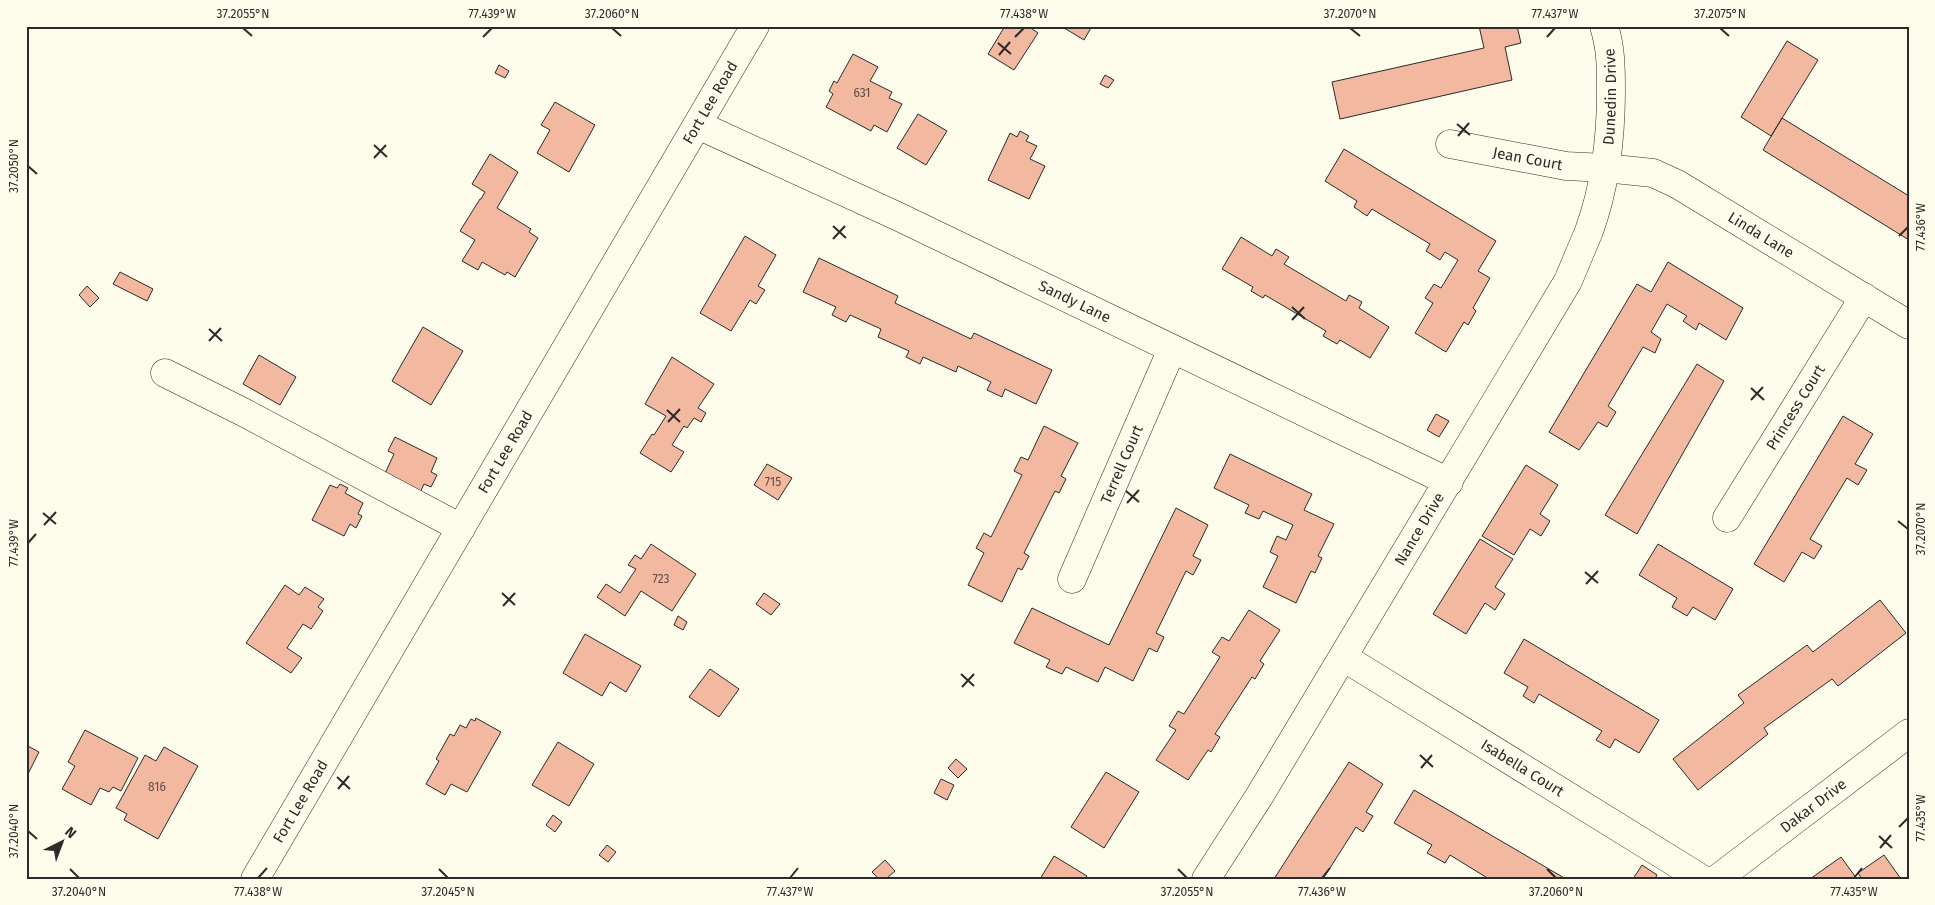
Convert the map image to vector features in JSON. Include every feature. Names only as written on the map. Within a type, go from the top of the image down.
[{"type":"street","name":"Fort Lee Road","points":[[254,879],[756,26]]},
{"type":"street","name":"Dunedin Drive","points":[[1604,26],[1609,43],[1611,75],[1611,121],[1605,168]]},
{"type":"street","name":"Sandy Lane","points":[[698,125],[897,216],[1448,482]]},
{"type":"street","name":"Jean Court","points":[[1450,144],[1566,166],[1605,168]]},
{"type":"street","name":"Linda Lane","points":[[1605,168],[1653,173],[1677,184],[1909,325]]},
{"type":"street","name":"Nance Drive","points":[[1206,879],[1260,795],[1568,280],[1589,230],[1605,168]]},
{"type":"street","name":"Princess Court","points":[[1727,518],[1864,297]]},
{"type":"street","name":"Terrell Court","points":[[1072,580],[1172,349]]},
{"type":"street","points":[[166,373],[461,528]]},
{"type":"street","name":"Isabella Court","points":[[1343,657],[1702,879]]},
{"type":"street","name":"Dakar Drive","points":[[1717,879],[1909,733]]},
{"type":"building","points":[[1005,26],[1028,26],[1038,33],[1014,70],[988,54]]},
{"type":"building","points":[[1061,26],[1092,26],[1084,40]]},
{"type":"building","points":[[1479,26],[1517,26],[1521,43],[1505,47],[1512,80],[1340,119],[1332,82],[1484,48]]},
{"type":"building","points":[[1787,41],[1818,60],[1771,136],[1741,117]]},
{"type":"building","points":[[853,54],[878,67],[870,81],[892,92],[889,98],[902,104],[887,132],[874,125],[871,131],[826,107],[833,94],[829,91],[834,81],[837,83]]},
{"type":"building","points":[[499,65],[509,71],[505,78],[495,73]]},
{"type":"building","points":[[1105,75],[1114,80],[1108,88],[1100,84]]},
{"type":"building","points":[[555,102],[595,125],[569,172],[537,153],[550,130],[541,125]]},
{"type":"building","points":[[918,114],[947,131],[926,165],[897,148]]},
{"type":"building","points":[[1782,118],[1909,196],[1909,240],[1763,150]]},
{"type":"building","points":[[1020,131],[1029,136],[1026,141],[1037,146],[1030,159],[1045,166],[1029,199],[988,180],[1010,133],[1017,137]]},
{"type":"building","points":[[1344,149],[1496,241],[1478,271],[1490,278],[1473,308],[1476,311],[1468,325],[1464,322],[1446,352],[1415,333],[1433,303],[1425,298],[1434,284],[1441,288],[1458,260],[1445,252],[1440,260],[1426,251],[1430,244],[1372,209],[1367,216],[1354,207],[1357,201],[1325,181]]},
{"type":"building","points":[[490,154],[518,172],[497,208],[531,229],[529,232],[538,238],[515,277],[507,272],[505,275],[482,262],[478,270],[462,261],[475,240],[460,231],[485,192],[472,184]]},
{"type":"building","points":[[745,236],[776,255],[758,286],[765,290],[756,304],[750,300],[731,331],[700,313]]},
{"type":"building","points":[[1241,237],[1272,256],[1276,249],[1289,257],[1284,264],[1346,301],[1349,295],[1362,302],[1359,308],[1389,327],[1370,358],[1340,340],[1337,344],[1323,336],[1326,331],[1265,295],[1263,298],[1251,291],[1253,287],[1222,269]]},
{"type":"building","points":[[819,258],[898,296],[895,303],[971,339],[974,333],[1052,370],[1036,404],[1005,389],[1002,397],[987,390],[991,382],[958,366],[956,372],[923,357],[920,364],[906,357],[909,351],[878,337],[881,329],[850,315],[846,322],[832,315],[836,307],[803,292]]},
{"type":"building","points":[[1668,262],[1743,308],[1726,340],[1699,323],[1696,330],[1683,321],[1687,316],[1667,304],[1651,332],[1661,339],[1655,353],[1643,347],[1608,406],[1616,412],[1607,427],[1598,422],[1579,450],[1549,432],[1637,284],[1651,292]]},
{"type":"building","points":[[120,272],[153,289],[147,301],[113,284]]},
{"type":"building","points":[[87,286],[99,298],[90,307],[79,295]]},
{"type":"building","points":[[423,327],[463,351],[431,405],[392,381]]},
{"type":"building","points":[[259,355],[296,377],[280,405],[243,384]]},
{"type":"building","points":[[672,357],[714,384],[698,408],[706,413],[701,422],[694,418],[687,428],[684,426],[672,445],[684,452],[671,472],[640,453],[666,416],[645,404]]},
{"type":"building","points":[[1697,364],[1724,381],[1637,534],[1605,515]]},
{"type":"building","points":[[1436,414],[1449,421],[1439,437],[1427,430]]},
{"type":"building","points":[[1843,416],[1873,434],[1855,464],[1867,470],[1858,485],[1847,478],[1810,539],[1822,546],[1814,559],[1802,552],[1784,582],[1754,564]]},
{"type":"building","points":[[1044,426],[1078,443],[1061,476],[1066,479],[1059,493],[1055,491],[1024,553],[1029,556],[1022,570],[1018,568],[1002,602],[968,585],[984,553],[976,548],[984,533],[991,537],[1022,475],[1014,471],[1021,457],[1028,460]]},
{"type":"building","points":[[395,437],[437,458],[431,472],[437,475],[431,487],[424,484],[418,497],[382,480],[394,454],[388,451]]},
{"type":"building","points":[[1230,454],[1312,494],[1304,510],[1334,524],[1318,556],[1322,558],[1315,573],[1311,571],[1296,603],[1263,587],[1278,556],[1270,552],[1277,536],[1286,540],[1293,525],[1263,511],[1259,519],[1245,513],[1249,505],[1214,488]]},
{"type":"building","points":[[767,464],[792,478],[778,500],[754,485]]},
{"type":"building","points":[[1526,465],[1558,485],[1540,514],[1550,521],[1541,536],[1530,529],[1514,555],[1482,536]]},
{"type":"building","points":[[340,484],[348,488],[345,493],[363,503],[358,514],[362,516],[356,528],[350,524],[344,536],[312,520],[330,485],[337,488]]},
{"type":"building","points":[[1176,508],[1208,525],[1193,556],[1201,560],[1193,575],[1186,571],[1156,633],[1164,637],[1157,652],[1149,648],[1133,681],[1105,667],[1098,682],[1066,667],[1062,674],[1046,667],[1050,660],[1014,643],[1032,608],[1109,645]]},
{"type":"building","points":[[1480,539],[1513,559],[1495,587],[1505,594],[1495,610],[1485,603],[1466,634],[1433,614]]},
{"type":"building","points":[[651,544],[696,574],[672,611],[641,591],[625,616],[597,597],[606,584],[620,593],[636,569],[628,565],[635,555],[641,559]]},
{"type":"building","points":[[1658,544],[1733,589],[1715,620],[1693,607],[1687,616],[1672,607],[1677,598],[1639,575]]},
{"type":"building","points":[[285,585],[299,595],[305,587],[324,599],[318,607],[323,611],[311,629],[303,624],[287,648],[302,658],[291,673],[246,643]]},
{"type":"building","points":[[764,593],[780,604],[771,615],[756,604]]},
{"type":"building","points":[[1880,600],[1906,633],[1838,686],[1832,679],[1764,728],[1768,734],[1698,790],[1673,759],[1744,703],[1738,695],[1807,645],[1813,652]]},
{"type":"building","points":[[1249,610],[1280,630],[1260,661],[1264,664],[1255,679],[1252,677],[1215,734],[1220,737],[1211,752],[1208,750],[1188,780],[1156,760],[1176,730],[1169,726],[1178,711],[1184,714],[1220,657],[1212,652],[1222,637],[1229,641]]},
{"type":"building","points":[[678,616],[687,622],[683,630],[674,625]]},
{"type":"building","points":[[585,634],[641,666],[626,692],[610,682],[602,696],[563,673]]},
{"type":"building","points":[[1524,639],[1659,720],[1639,753],[1615,739],[1610,748],[1596,740],[1602,731],[1539,694],[1534,703],[1523,696],[1528,687],[1504,673]]},
{"type":"building","points":[[710,669],[739,689],[719,717],[689,697]]},
{"type":"building","points":[[476,718],[501,732],[467,792],[451,784],[445,795],[426,784],[439,761],[436,759],[450,734],[454,736],[460,725],[466,728],[471,719],[475,721]]},
{"type":"building","points":[[85,730],[138,758],[121,791],[113,787],[109,792],[100,788],[91,805],[62,789],[75,766],[68,762]]},
{"type":"building","points":[[558,742],[594,764],[569,806],[532,785]]},
{"type":"building","points":[[26,745],[39,752],[28,774],[26,773]]},
{"type":"building","points":[[164,747],[198,766],[158,839],[124,820],[127,814],[116,808],[145,755],[156,761]]},
{"type":"building","points":[[956,759],[967,769],[958,778],[948,768]]},
{"type":"building","points":[[1349,762],[1383,784],[1366,812],[1373,816],[1363,832],[1356,827],[1323,879],[1274,879]]},
{"type":"building","points":[[1106,772],[1139,792],[1104,848],[1071,827]]},
{"type":"building","points":[[941,779],[954,785],[947,800],[934,793]]},
{"type":"building","points":[[1414,790],[1566,879],[1489,879],[1450,855],[1445,863],[1427,853],[1432,845],[1394,823]]},
{"type":"building","points":[[553,815],[562,822],[555,832],[546,825]]},
{"type":"building","points":[[607,845],[616,852],[608,862],[599,855]]},
{"type":"building","points":[[1884,855],[1901,879],[1862,879],[1858,873]]},
{"type":"building","points":[[1054,856],[1087,876],[1085,879],[1040,879]]},
{"type":"building","points":[[1841,857],[1857,879],[1810,879]]},
{"type":"building","points":[[885,860],[895,871],[886,879],[879,879],[872,872]]},
{"type":"building","points":[[1642,865],[1657,875],[1655,879],[1633,879]]}]
